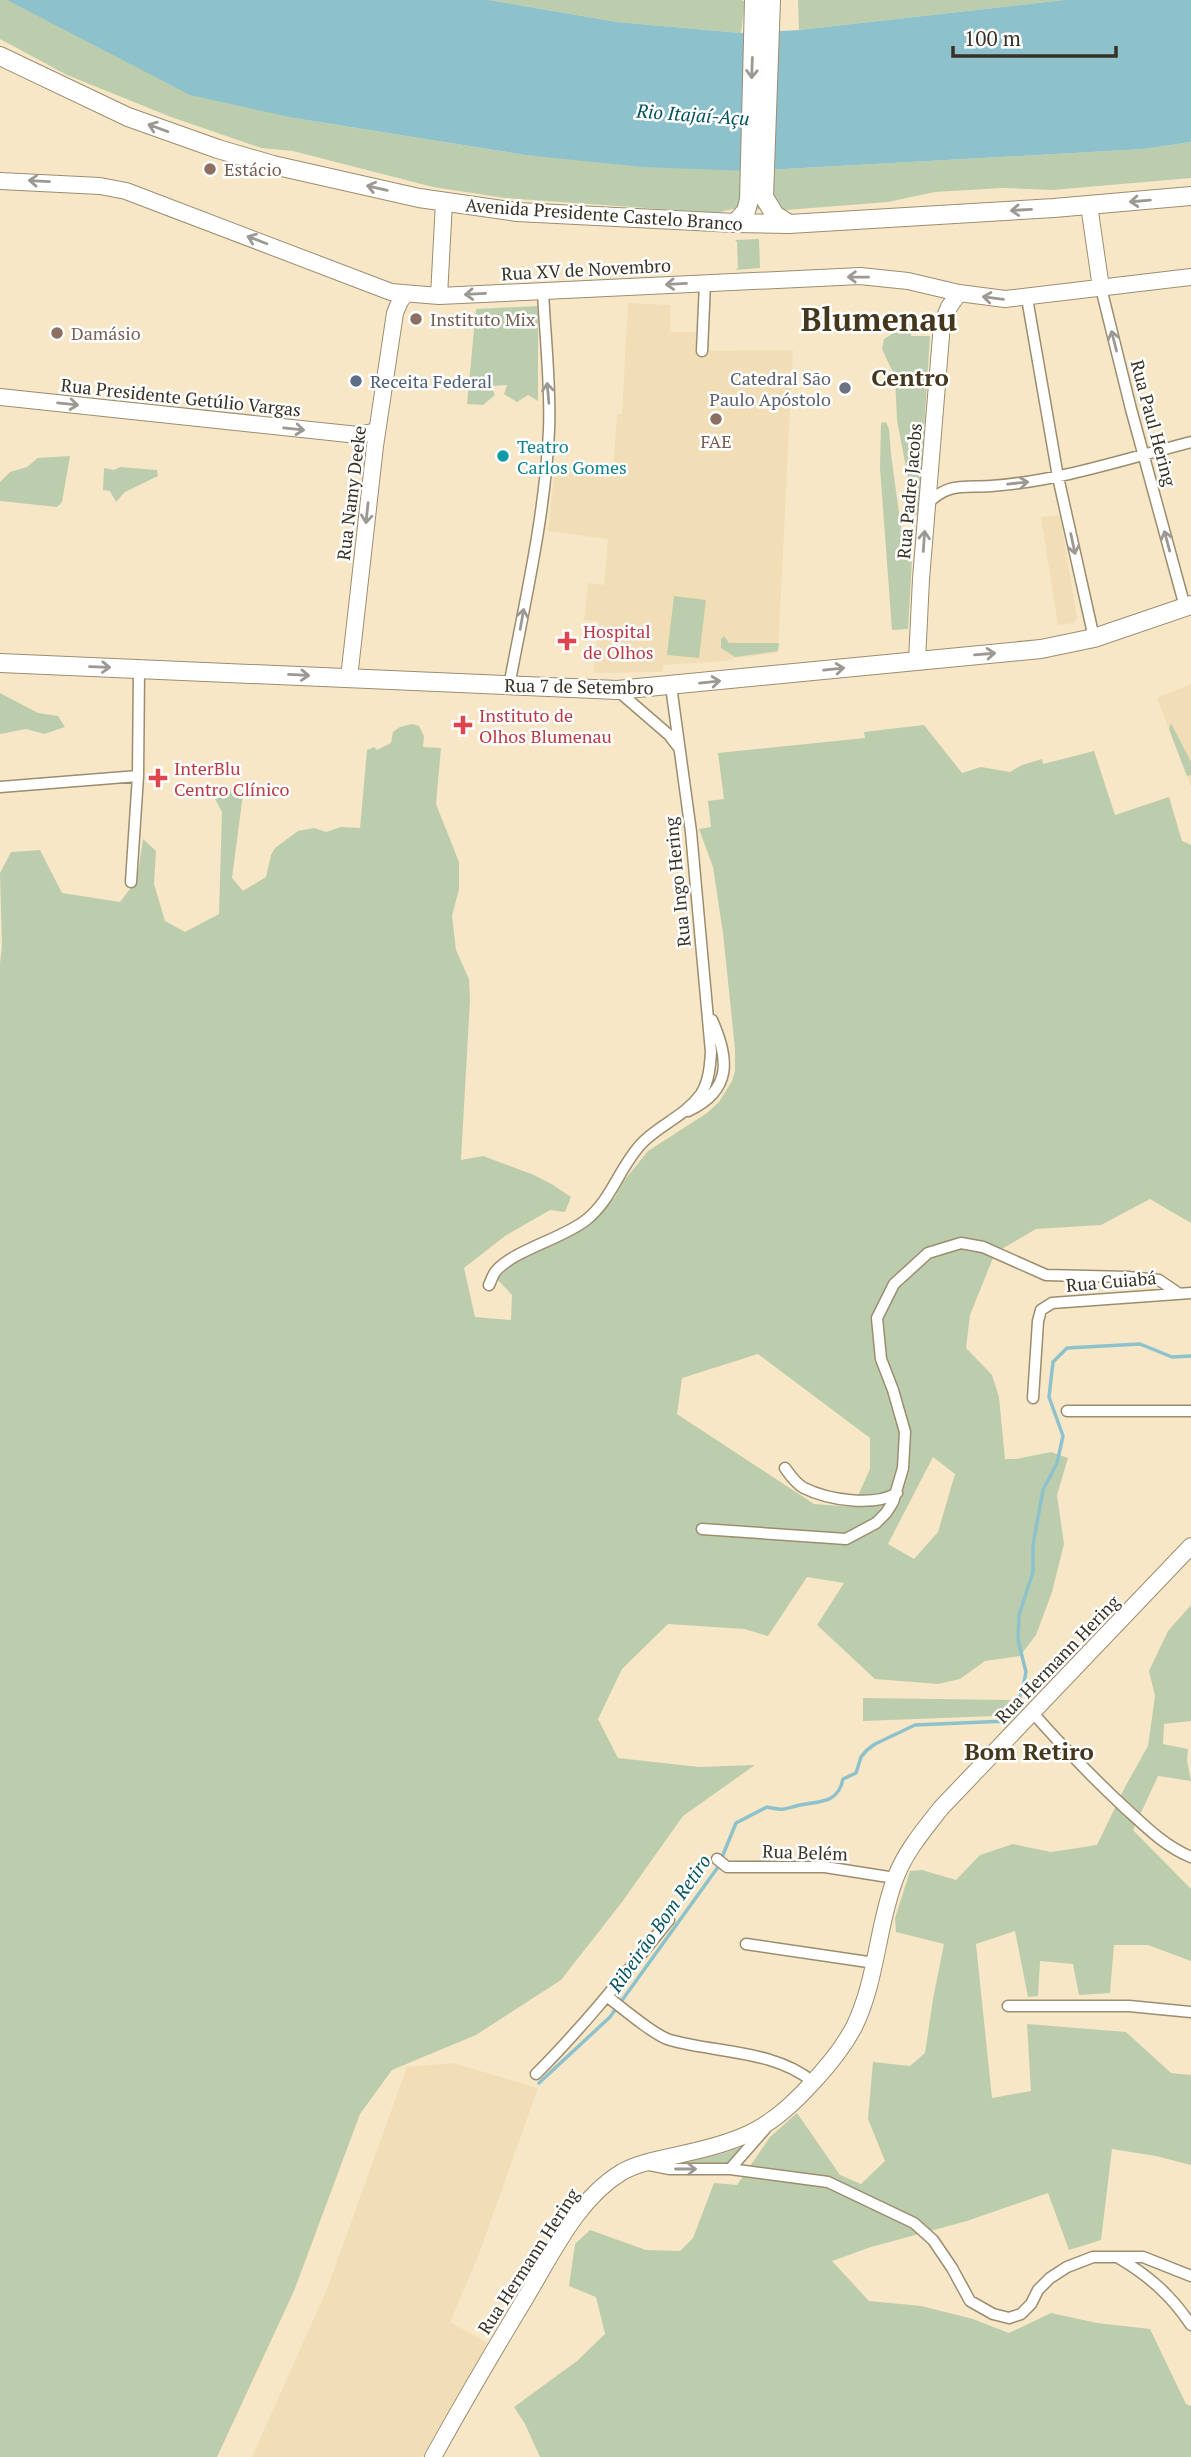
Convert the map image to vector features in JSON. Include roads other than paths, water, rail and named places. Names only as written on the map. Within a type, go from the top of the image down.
[{"type":"main road","points":[[754,0],[756,198],[789,224]]},
{"type":"main road","points":[[735,223],[756,198],[771,0]]},
{"type":"main road","name":"Avenida Presidente Castelo Branco","points":[[0,56],[128,117],[218,149],[272,165],[444,202],[517,212],[789,224],[1191,196]]},
{"type":"main road","name":"Rua 7 de Setembro","points":[[0,663],[617,690],[1041,649],[1094,638],[1188,606]]},
{"type":"street","name":"Rua XV de Novembro","points":[[0,181],[100,186],[140,194],[399,293],[439,296],[860,276],[1005,299],[1191,276]]},
{"type":"street","points":[[439,296],[444,202]]},
{"type":"street","points":[[1089,205],[1101,288]]},
{"type":"street","points":[[702,351],[705,283]]},
{"type":"street","name":"Rua Padre Jacobs","points":[[925,285],[942,324]]},
{"type":"street","name":"Rua Paul Hering","points":[[1101,288],[1144,455],[1188,606]]},
{"type":"street","points":[[509,686],[543,500],[548,454],[550,413],[543,290]]},
{"type":"street","name":"Rua Namy Deeke","points":[[349,678],[376,438],[399,293]]},
{"type":"street","name":"Rua Padre Jacobs","points":[[917,661],[942,324],[948,307],[959,293]]},
{"type":"street","points":[[1027,298],[1058,477],[1094,638]]},
{"type":"street","name":"Rua Presidente Getúlio Vargas","points":[[0,397],[376,438]]},
{"type":"street","points":[[927,503],[950,487],[990,486],[1058,477],[1191,442]]},
{"type":"street","points":[[930,469],[950,487]]},
{"type":"street","points":[[131,882],[138,776],[139,669]]},
{"type":"street","name":"Rua Ingo Hering","points":[[489,1285],[496,1270],[503,1265],[571,1230],[596,1212],[644,1141],[679,1116],[702,1092],[708,1079],[711,1052],[708,1011],[691,832],[671,686]]},
{"type":"street","points":[[617,690],[669,735],[681,750]]},
{"type":"street","points":[[0,787],[138,776]]},
{"type":"street","points":[[702,1529],[846,1539],[876,1523],[886,1513],[897,1493],[903,1468],[905,1432],[881,1359],[877,1318],[894,1284],[928,1253],[961,1243],[983,1247],[1046,1275],[1159,1280],[1178,1293]]},
{"type":"street","name":"Rua Cuiabá","points":[[1033,1398],[1041,1310],[1052,1303],[1191,1293]]},
{"type":"street","points":[[1067,1411],[1191,1411]]},
{"type":"street","points":[[785,1468],[803,1488],[830,1496],[876,1502],[897,1493]]},
{"type":"street","name":"Rua Hermann Hering","points":[[433,2457],[552,2254],[584,2207],[612,2178],[643,2164],[731,2143],[769,2124],[813,2082],[853,2029],[860,2013],[895,1878],[911,1848],[941,1808],[1191,1546]]},
{"type":"street","points":[[1032,1712],[1073,1759],[1141,1823],[1177,1852],[1191,1857]]},
{"type":"street","name":"Rua Belém","points":[[717,1859],[727,1867],[825,1867],[895,1878]]},
{"type":"street","points":[[536,2074],[573,2037],[615,2002],[669,1920]]},
{"type":"street","points":[[746,1944],[875,1963]]},
{"type":"street","points":[[615,2002],[669,2040],[764,2059],[800,2071],[813,2082]]},
{"type":"street","points":[[1008,2006],[1129,2006],[1191,2012]]},
{"type":"street","points":[[730,2169],[769,2124]]},
{"type":"street","points":[[643,2164],[669,2169],[730,2169],[828,2182],[914,2223],[933,2240],[970,2301],[993,2314],[1010,2318],[1021,2314],[1050,2278],[1067,2267],[1093,2257],[1143,2257],[1174,2267],[1191,2276]]},
{"type":"street","points":[[1115,2255],[1154,2281],[1177,2305],[1191,2325]]},
{"type":"water","name":"Rio Itajaí-Açu","points":[[7,0],[489,0],[617,22],[741,33],[799,30],[1064,0],[1191,0],[1191,142],[1144,149],[749,171],[643,167],[525,155],[294,118],[190,95]]},
{"type":"waterway","name":"Ribeirão Bom Retiro","points":[[539,2083],[610,2017],[718,1867],[736,1823],[767,1807],[784,1809],[827,1800],[837,1793],[843,1779],[856,1773],[861,1757],[867,1750],[915,1725],[1007,1721],[1014,1715],[1026,1672],[1018,1640],[1019,1615],[1033,1572],[1033,1545],[1043,1490],[1057,1463],[1063,1436],[1049,1397],[1053,1362],[1067,1348],[1140,1344],[1172,1357],[1191,1356]]},
{"type":"place","name":"Estácio","points":[[210,169]]},
{"type":"place","name":"Instituto Mix","points":[[416,319]]},
{"type":"place","name":"Damásio","points":[[57,333]]},
{"type":"place","name":"Receita Federal","points":[[356,381]]},
{"type":"place","name":"Catedral São Paulo Apóstolo","points":[[845,388]]},
{"type":"place","name":"FAE","points":[[716,419]]},
{"type":"place","name":"Teatro Carlos Gomes","points":[[503,456]]},
{"type":"place","name":"Hospital de Olhos","points":[[567,641]]},
{"type":"place","name":"Instituto de Olhos Blumenau","points":[[463,725]]},
{"type":"place","name":"InterBlu Centro Clínico","points":[[158,778]]},
{"type":"district","name":"Blumenau","points":[[879,319]]},
{"type":"district","name":"Centro","points":[[910,377]]},
{"type":"district","name":"Bom Retiro","points":[[1029,1751]]}]
